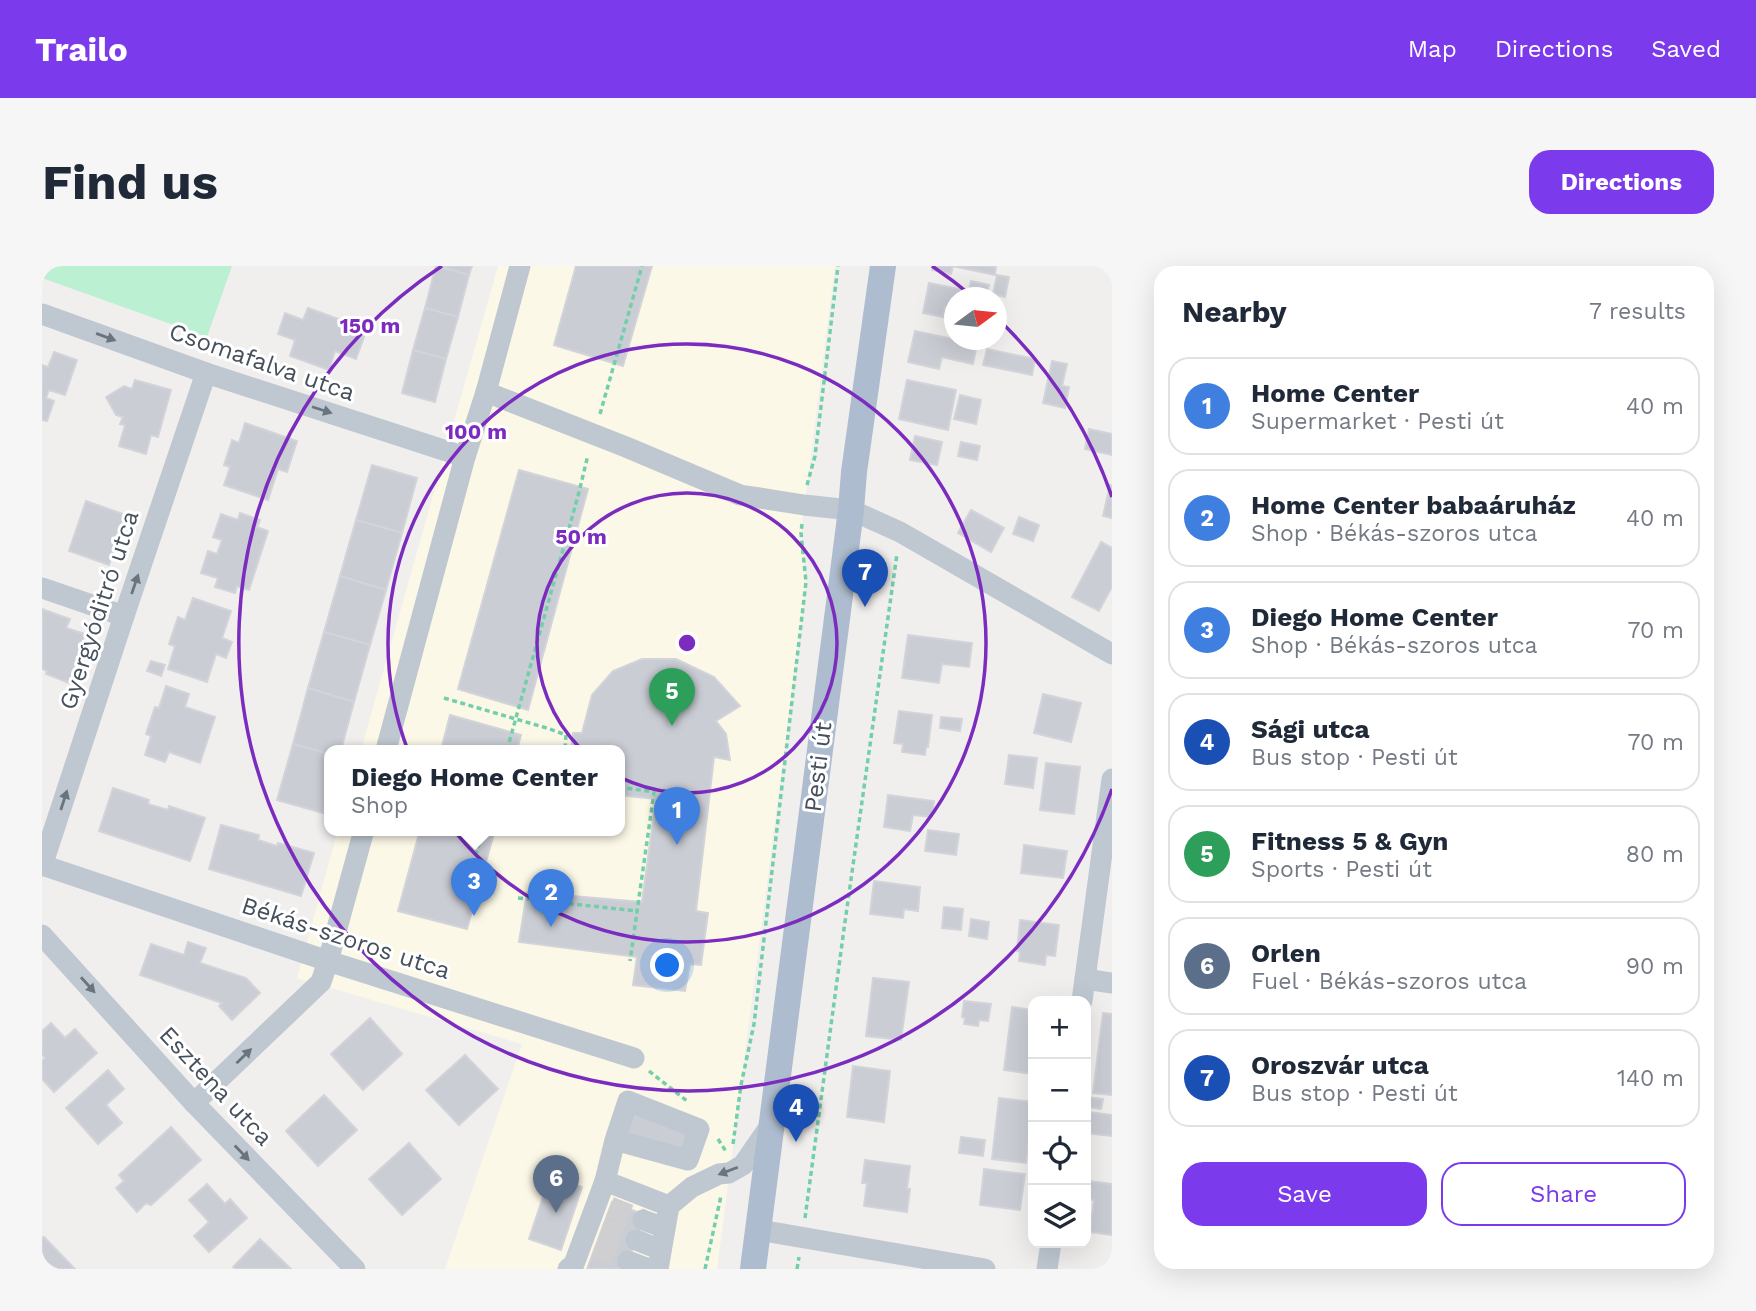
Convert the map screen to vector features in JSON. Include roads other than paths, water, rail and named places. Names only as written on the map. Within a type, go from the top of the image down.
[{"type":"main road","name":"Pesti út","points":[[753,1269],[851,510],[853,472],[883,266]]},
{"type":"street","points":[[387,745],[520,266]]},
{"type":"street","name":"Csomafalva utca","points":[[42,314],[206,373],[465,457]]},
{"type":"street","name":"Gyergyóditró utca","points":[[42,865],[206,373]]},
{"type":"street","points":[[485,392],[740,495],[851,510],[900,533],[1112,654]]},
{"type":"street","points":[[42,588],[124,616]]},
{"type":"street","points":[[1083,996],[1112,779]]},
{"type":"street","points":[[194,1103],[321,982],[362,836]]},
{"type":"street","name":"Békás-szoros utca","points":[[42,865],[328,961],[634,1058]]},
{"type":"street","name":"Esztena utca","points":[[42,935],[194,1103],[355,1269]]},
{"type":"street","points":[[1085,979],[1112,983]]},
{"type":"street","points":[[628,1101],[699,1129],[688,1160],[642,1147],[628,1101]]},
{"type":"street","points":[[576,1267],[588,1246],[603,1205],[605,1181],[642,1147],[664,1115]]},
{"type":"street","points":[[636,1240],[660,1259],[669,1206],[692,1187],[743,1165],[773,1123]]},
{"type":"street","points":[[605,1181],[669,1206]]},
{"type":"street","points":[[643,1220],[665,1228]]},
{"type":"street","points":[[759,1230],[985,1269]]},
{"type":"street","points":[[1047,1269],[1050,1248]]},
{"type":"street","points":[[628,1261],[649,1269]]},
{"type":"tunnel","points":[[610,1207],[643,1220]]},
{"type":"tunnel","points":[[602,1228],[636,1240]]},
{"type":"tunnel","points":[[595,1248],[628,1261]]},
{"type":"place","name":"Oroszvár utca","points":[[865,607]]},
{"type":"place","name":"Fitness 5 & Gyn","points":[[672,726]]},
{"type":"place","name":"Home Center","points":[[677,845]]},
{"type":"place","name":"Diego Home Center","points":[[474,916]]},
{"type":"place","name":"Home Center babaáruház","points":[[551,927]]},
{"type":"place","name":"Sági utca","points":[[796,1142]]},
{"type":"place","name":"Orlen","points":[[556,1213]]}]
